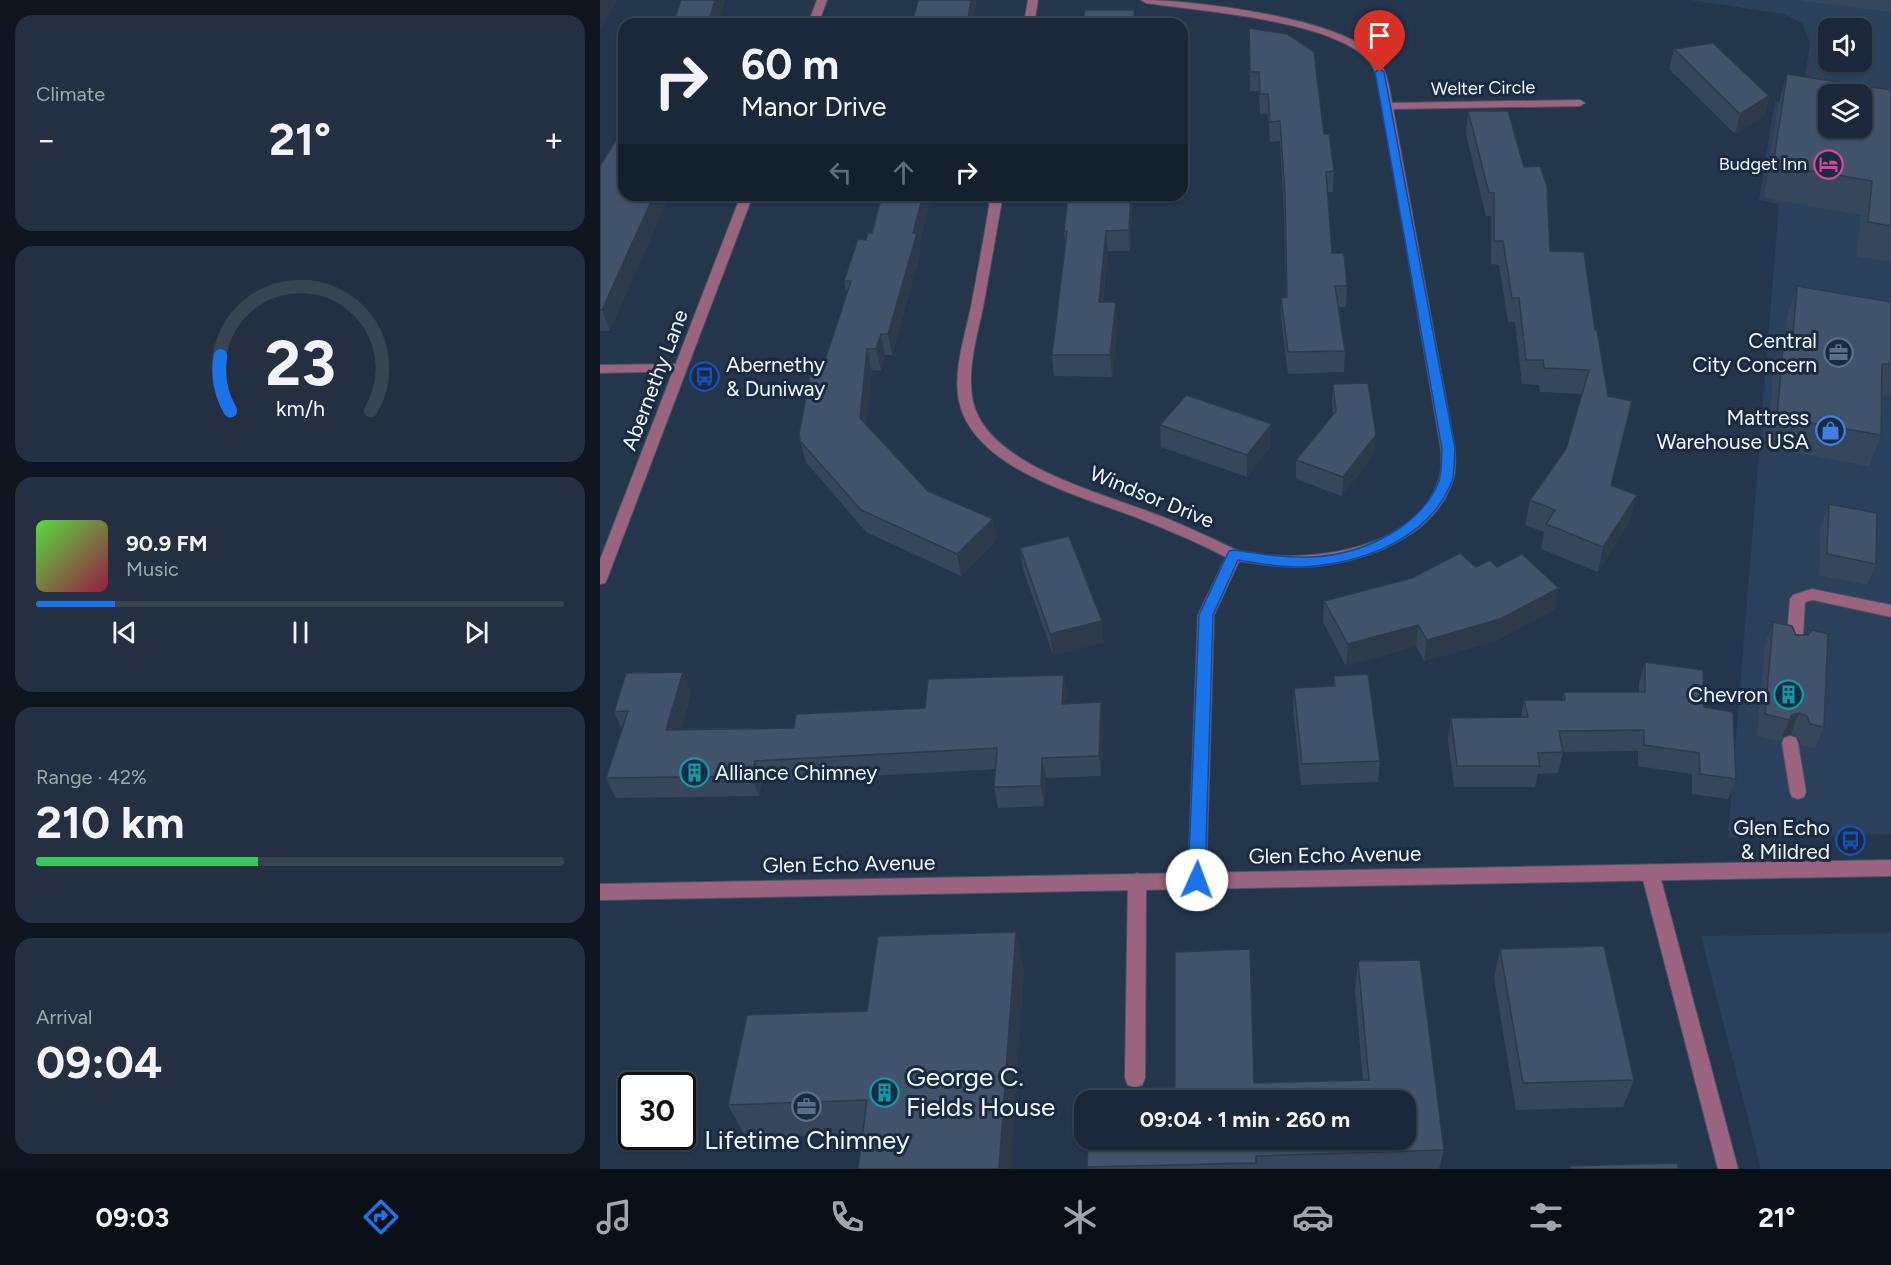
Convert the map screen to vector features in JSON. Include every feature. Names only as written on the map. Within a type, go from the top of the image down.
[{"type":"street","points":[[815,18],[822,0]]},
{"type":"street","points":[[1030,18],[1033,0]]},
{"type":"street","name":"Windsor Drive","points":[[997,201],[968,359],[966,402],[973,424],[987,439],[1011,458],[1038,474],[1195,535],[1234,555],[1272,561],[1314,562],[1351,555],[1387,542],[1414,524],[1435,502],[1446,479],[1448,449],[1388,106],[1380,72],[1372,56],[1342,38],[1278,22],[1146,0]]},
{"type":"street","name":"Welter Circle","points":[[1388,106],[1580,103]]},
{"type":"street","name":"Abernethy Lane","points":[[600,579],[745,201]]},
{"type":"street","points":[[600,369],[681,368]]},
{"type":"street","points":[[1197,880],[1206,615],[1234,555]]},
{"type":"street","points":[[1794,650],[1798,599],[1812,594],[1891,610]]},
{"type":"street","points":[[1790,743],[1798,792]]},
{"type":"street","name":"Glen Echo Avenue","points":[[600,892],[1891,868]]},
{"type":"street","points":[[1650,872],[1728,1169]]},
{"type":"street","points":[[1135,1078],[1137,881]]},
{"type":"shaded area","points":[[1690,0],[1891,0],[1891,834],[1728,838],[1779,204],[1759,200],[1775,101],[1801,104],[1810,44],[1803,24],[1784,14]]},
{"type":"shaded area","points":[[1891,933],[1891,1169],[1761,1169],[1701,936]]},
{"type":"building","points":[[681,0],[715,0],[710,18],[675,18]]},
{"type":"building","points":[[918,0],[971,0],[968,18],[914,18]]},
{"type":"building","points":[[1085,10],[1134,10],[1135,18],[1083,18]]},
{"type":"building","points":[[1249,28],[1287,34],[1314,52],[1324,134],[1329,134],[1334,171],[1326,172],[1332,253],[1344,253],[1347,286],[1335,286],[1345,351],[1288,352],[1281,298],[1287,297],[1285,194],[1280,121],[1270,122],[1268,94],[1260,94],[1259,72],[1250,72]]},
{"type":"building","points":[[1713,43],[1769,96],[1740,114],[1674,49]]},
{"type":"building","points":[[1787,74],[1852,84],[1818,84],[1818,138],[1872,138],[1872,87],[1891,90],[1891,226],[1868,222],[1872,181],[1773,165]]},
{"type":"building","points":[[1468,111],[1508,111],[1524,167],[1540,166],[1547,186],[1550,251],[1584,252],[1595,330],[1597,330],[1608,396],[1632,401],[1611,485],[1637,495],[1603,547],[1546,524],[1555,510],[1530,500],[1566,449],[1589,370],[1544,368],[1543,360],[1526,360],[1519,298],[1512,298],[1503,241],[1494,241],[1494,193],[1489,193]]},
{"type":"building","points":[[618,137],[618,201],[651,201],[602,310],[600,310],[600,166]]},
{"type":"building","points":[[880,201],[921,201],[913,233],[917,233],[888,334],[881,334],[876,349],[867,349],[860,418],[928,491],[993,519],[957,554],[861,510],[800,441],[799,434],[812,364],[824,363],[851,281],[844,281],[858,239],[866,240],[868,233],[872,233]]},
{"type":"building","points":[[1067,201],[1131,201],[1129,230],[1106,231],[1099,302],[1116,302],[1110,355],[1052,355],[1067,231],[1064,231]]},
{"type":"building","points":[[1797,286],[1891,302],[1891,364],[1882,364],[1881,435],[1777,417],[1783,346],[1792,347]]},
{"type":"building","points":[[1368,383],[1376,435],[1343,477],[1296,460],[1336,411],[1333,384]]},
{"type":"building","points":[[1186,395],[1272,424],[1247,455],[1160,425]]},
{"type":"building","points":[[1829,504],[1877,513],[1876,564],[1827,554]]},
{"type":"building","points":[[1069,536],[1102,621],[1050,634],[1020,548]]},
{"type":"building","points":[[1460,553],[1476,567],[1490,560],[1497,567],[1522,554],[1559,588],[1500,619],[1427,640],[1418,625],[1348,644],[1324,601],[1412,578]]},
{"type":"building","name":"Chevron","points":[[1773,622],[1792,626],[1796,635],[1808,635],[1812,630],[1828,634],[1824,727],[1810,724],[1807,716],[1799,713],[1792,715],[1789,720],[1765,714]]},
{"type":"building","points":[[1645,662],[1703,670],[1704,707],[1733,712],[1736,779],[1700,774],[1699,753],[1644,745],[1644,730],[1559,731],[1563,752],[1538,753],[1540,766],[1457,766],[1451,718],[1528,717],[1524,700],[1565,700],[1564,692],[1645,692]]},
{"type":"building","points":[[683,672],[666,730],[794,728],[796,714],[925,708],[928,679],[1064,675],[1062,704],[1101,702],[1099,756],[1042,758],[1041,786],[994,787],[997,748],[755,761],[751,776],[606,778],[628,711],[614,712],[626,673]]},
{"type":"building","points":[[1368,674],[1380,761],[1302,764],[1294,688],[1335,686],[1334,676]]},
{"type":"building","name":"George C. Fields House","points":[[1016,932],[999,1169],[858,1169],[867,1100],[728,1105],[747,1015],[867,1011],[878,936]]},
{"type":"building","points":[[1604,946],[1634,1080],[1523,1083],[1500,949]]},
{"type":"building","points":[[1250,949],[1254,1083],[1369,1080],[1358,961],[1420,960],[1444,1150],[1256,1156],[1256,1163],[1087,1167],[1088,1150],[1416,1150],[1416,1090],[1091,1090],[1175,1087],[1175,952]]},
{"type":"building","points":[[1677,1163],[1679,1169],[1570,1169],[1570,1166]]},
{"type":"place","name":"Budget Inn","points":[[1828,164]]},
{"type":"place","name":"Central City Concern","points":[[1838,353]]},
{"type":"place","name":"Abernethy & Duniway","points":[[705,377]]},
{"type":"place","name":"Mattress Warehouse USA","points":[[1830,430]]},
{"type":"place","name":"Chevron","points":[[1789,695]]},
{"type":"place","name":"Alliance Chimney","points":[[694,773]]},
{"type":"place","name":"Glen Echo & Mildred","points":[[1851,840]]},
{"type":"place","name":"George C. Fields House","points":[[885,1092]]},
{"type":"place","name":"Lifetime Chimney","points":[[807,1106]]},
{"type":"route","points":[[1197,880],[1206,615],[1234,555],[1272,561],[1314,562],[1351,555],[1387,542],[1414,524],[1435,502],[1446,479],[1448,449],[1388,106],[1380,72]]}]
